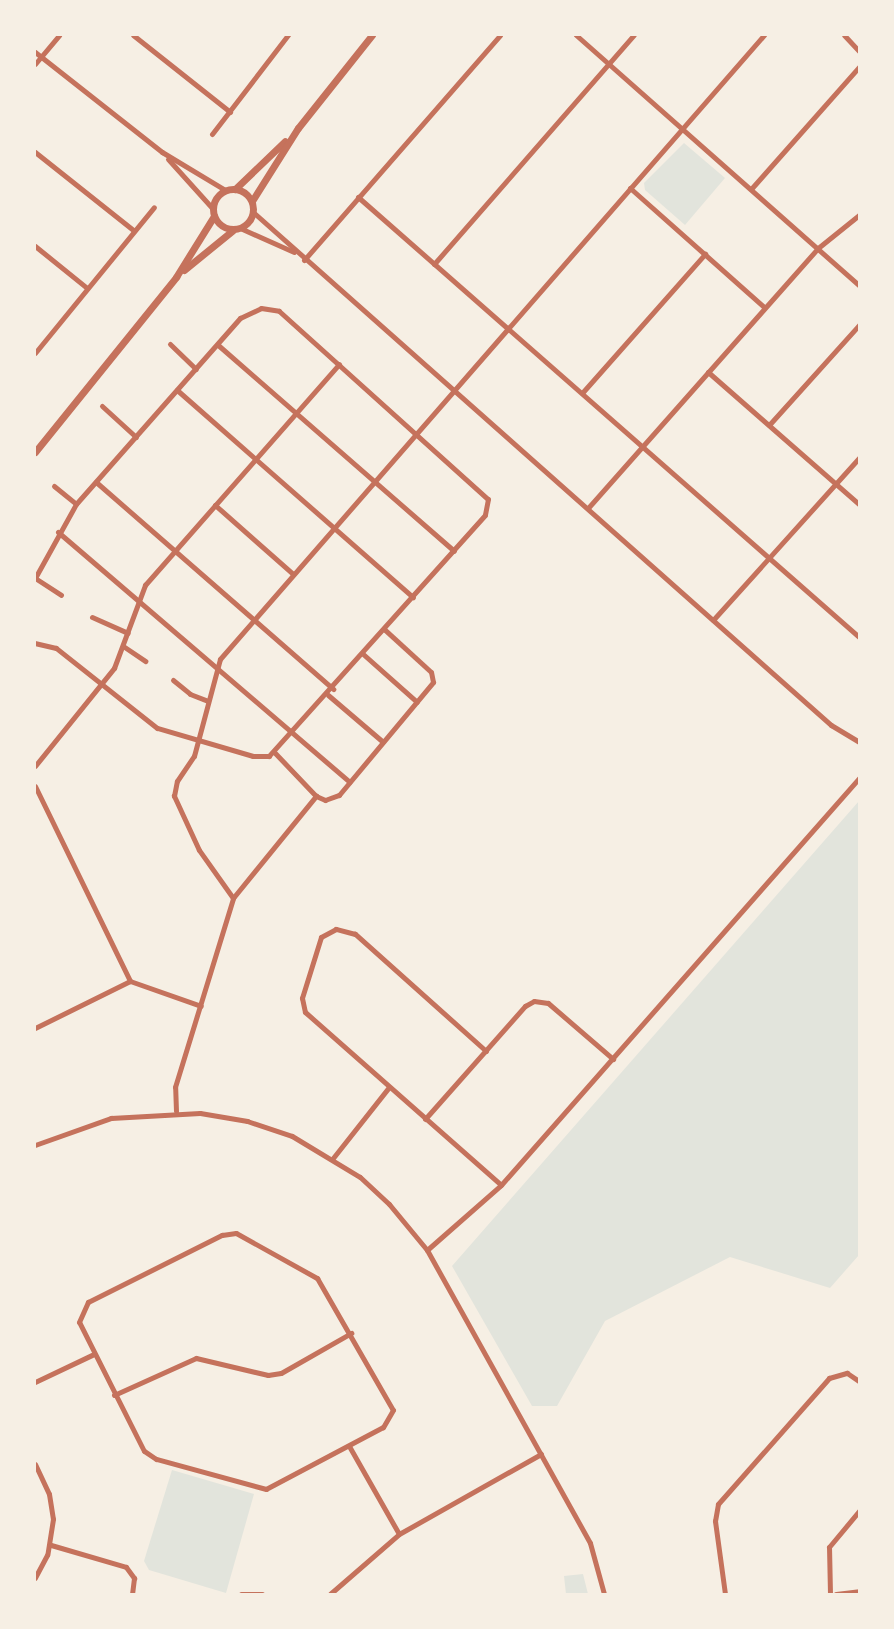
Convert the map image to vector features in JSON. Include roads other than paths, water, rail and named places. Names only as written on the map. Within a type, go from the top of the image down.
[{"type":"street","points":[[35,64],[59,35]]},
{"type":"street","points":[[133,35],[230,112]]},
{"type":"street","points":[[212,134],[288,35]]},
{"type":"street","points":[[372,35],[298,128],[252,201],[253,212],[297,254],[588,508],[831,725],[859,742]]},
{"type":"street","points":[[304,260],[500,35]]},
{"type":"street","points":[[576,35],[859,285]]},
{"type":"street","points":[[434,264],[634,35]]},
{"type":"street","points":[[233,898],[201,853],[175,800],[175,785],[194,756],[217,669],[226,651],[764,35]]},
{"type":"street","points":[[844,35],[859,51]]},
{"type":"street","points":[[35,52],[162,152],[225,190],[235,189],[298,128]]},
{"type":"street","points":[[751,189],[859,67]]},
{"type":"street","points":[[35,152],[133,230]]},
{"type":"street","points":[[162,152],[213,212],[222,226],[237,229],[297,254]]},
{"type":"street","points":[[630,188],[764,307]]},
{"type":"street","points":[[235,189],[252,201]]},
{"type":"street","points":[[35,452],[176,277],[225,190]]},
{"type":"street","points":[[358,197],[643,445],[859,637]]},
{"type":"street","points":[[35,353],[133,230],[154,207]]},
{"type":"street","points":[[176,277],[237,229],[253,212]]},
{"type":"street","points":[[588,508],[818,248],[859,215]]},
{"type":"street","points":[[35,246],[88,288]]},
{"type":"street","points":[[582,393],[705,254]]},
{"type":"street","points":[[35,643],[56,648],[158,728],[253,756],[275,753],[485,515],[488,504],[483,491],[279,311],[261,308],[244,314],[76,504],[58,532],[35,578],[61,596]]},
{"type":"street","points":[[768,425],[859,325]]},
{"type":"street","points":[[170,344],[196,369]]},
{"type":"street","points":[[218,345],[454,551]]},
{"type":"street","points":[[35,766],[101,684],[123,646],[145,585],[339,364]]},
{"type":"street","points":[[708,372],[859,504]]},
{"type":"street","points":[[177,390],[414,597]]},
{"type":"street","points":[[102,406],[136,437]]},
{"type":"street","points":[[714,620],[859,458]]},
{"type":"street","points":[[96,482],[333,689]]},
{"type":"street","points":[[54,486],[76,504]]},
{"type":"street","points":[[215,505],[293,574]]},
{"type":"street","points":[[58,532],[350,782]]},
{"type":"street","points":[[92,617],[128,633]]},
{"type":"street","points":[[275,753],[316,796],[335,798],[350,782],[433,680],[431,672],[385,630]]},
{"type":"street","points":[[123,646],[144,660]]},
{"type":"street","points":[[363,654],[417,702]]},
{"type":"street","points":[[173,680],[190,694],[208,701]]},
{"type":"street","points":[[328,695],[384,742]]},
{"type":"street","points":[[427,1250],[501,1186],[859,778]]},
{"type":"street","points":[[35,786],[130,981],[201,1006]]},
{"type":"street","points":[[176,1111],[175,1086],[233,898],[316,796]]},
{"type":"street","points":[[486,1051],[355,934],[331,930],[318,942],[303,1007],[389,1087],[501,1186]]},
{"type":"street","points":[[35,1028],[130,981]]},
{"type":"street","points":[[425,1119],[525,1006],[538,1001],[548,1003],[613,1059]]},
{"type":"street","points":[[334,1158],[389,1087]]},
{"type":"street","points":[[35,1145],[111,1118],[176,1111],[262,1125],[334,1158],[389,1204],[427,1250],[590,1543],[604,1594]]},
{"type":"street","points":[[232,1233],[249,1237],[314,1275],[351,1333],[393,1410],[386,1424],[278,1487],[256,1489],[153,1458],[139,1445],[79,1322],[85,1304],[232,1233]]},
{"type":"street","points":[[114,1395],[196,1358],[268,1375],[281,1373],[351,1333]]},
{"type":"street","points":[[35,1382],[94,1354]]},
{"type":"street","points":[[725,1594],[715,1521],[718,1504],[829,1378],[847,1373],[859,1380]]},
{"type":"street","points":[[349,1446],[399,1534]]},
{"type":"street","points":[[330,1594],[399,1534],[541,1454]]},
{"type":"street","points":[[35,1464],[52,1507],[51,1544],[35,1578]]},
{"type":"street","points":[[830,1594],[829,1547],[859,1511]]},
{"type":"street","points":[[51,1544],[126,1567],[134,1578],[132,1594]]},
{"type":"street","points":[[836,1594],[859,1592]]},
{"type":"street","points":[[241,1594],[262,1594]]}]
